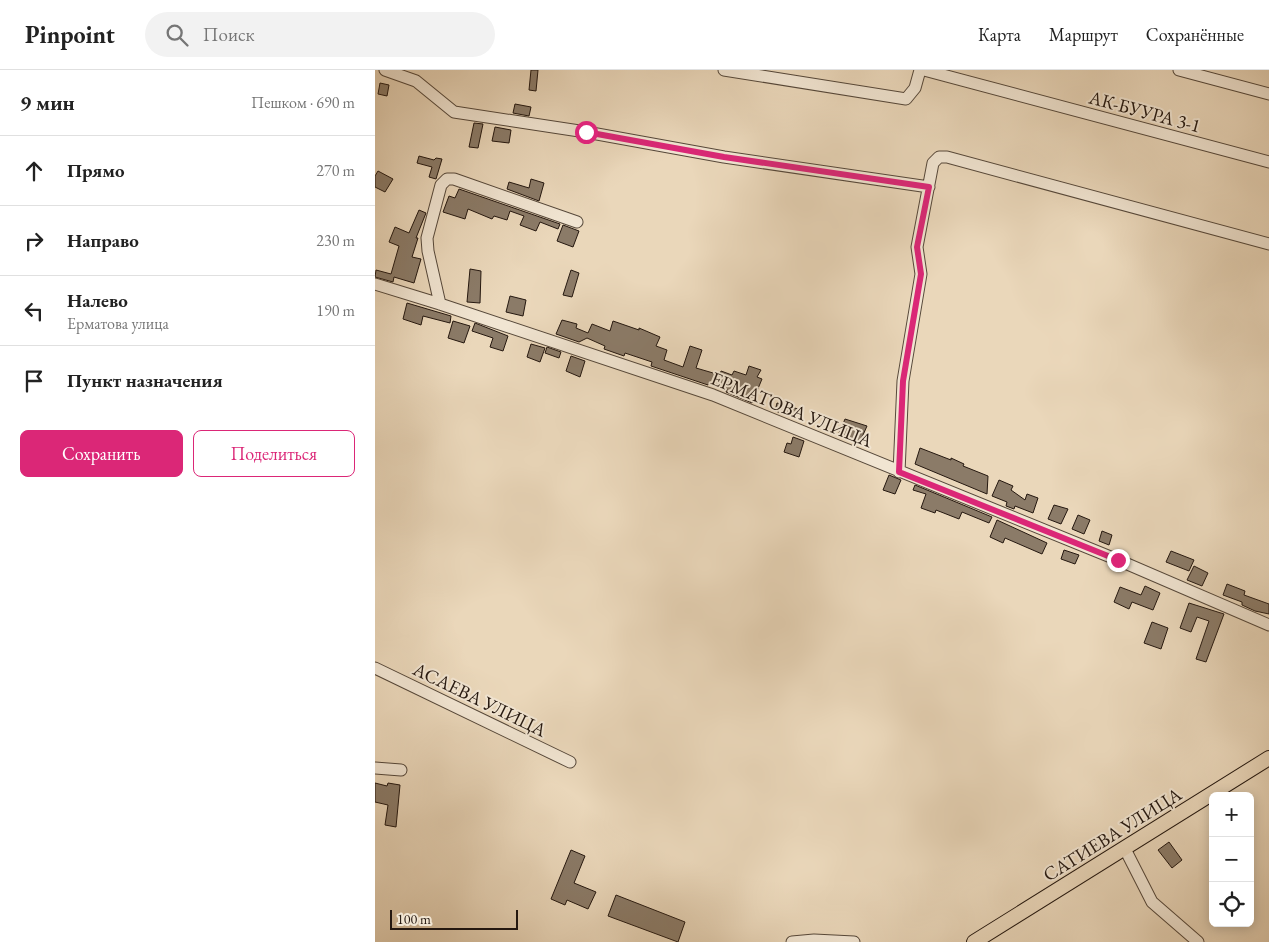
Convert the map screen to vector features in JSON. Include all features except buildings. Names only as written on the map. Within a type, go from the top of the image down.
[{"type":"main road","name":"САТИЕВА УЛИЦА","points":[[974,942],[1269,758]]},
{"type":"street","points":[[385,70],[416,81],[454,112],[586,132],[724,157],[929,187]]},
{"type":"street","points":[[723,70],[906,99],[915,88],[920,70]]},
{"type":"street","name":"АК-БУУРА 3-1","points":[[924,70],[1269,162]]},
{"type":"street","points":[[1179,70],[1269,94]]},
{"type":"street","points":[[899,472],[903,381],[921,274],[917,247],[933,163],[939,157],[947,157],[1269,244]]},
{"type":"street","points":[[441,304],[428,251],[427,238],[441,185],[447,179],[453,179],[577,222]]},
{"type":"street","name":"ЕРМАТОВА УЛИЦА","points":[[375,284],[441,304],[713,395],[1118,560],[1269,625]]},
{"type":"street","name":"АСАЕВА УЛИЦА","points":[[375,668],[570,762]]},
{"type":"street","points":[[375,768],[401,770]]},
{"type":"street","points":[[1125,849],[1153,902],[1198,942]]},
{"type":"street","points":[[792,942],[814,940],[854,942]]},
{"type":"route","points":[[586,132],[724,157],[929,187],[917,247],[921,274],[903,381],[899,472],[1118,560]]}]
